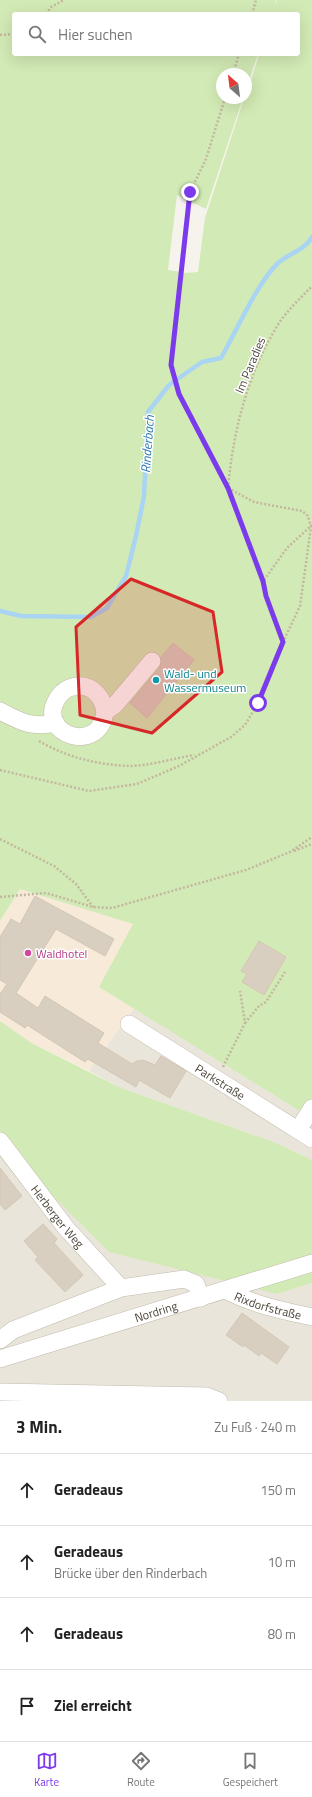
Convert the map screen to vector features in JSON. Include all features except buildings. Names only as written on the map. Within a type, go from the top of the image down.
[{"type":"street","points":[[105,712],[115,705],[152,661]]},
{"type":"street","points":[[76,686],[88,687],[96,691],[103,702],[105,712],[101,726],[92,735],[81,738],[68,735],[60,730],[54,717],[54,703],[64,690],[76,686]]},
{"type":"street","points":[[0,711],[27,724],[41,726],[56,723]]},
{"type":"street","name":"Parkstraße","points":[[129,1024],[305,1134]]},
{"type":"street","points":[[305,1134],[312,1108]]},
{"type":"street","name":"Herberger Weg","points":[[0,1141],[66,1228],[121,1288]]},
{"type":"street","name":"Nordring","points":[[0,1359],[312,1263]]},
{"type":"street","points":[[0,1340],[13,1330],[121,1288],[184,1278],[196,1284],[201,1298]]},
{"type":"street","name":"Rixdorfstraße","points":[[225,1290],[244,1300],[267,1308],[312,1317]]},
{"type":"street","points":[[0,1392],[48,1397],[206,1396],[218,1401]]},
{"type":"path","points":[[47,12],[51,7],[64,0]]},
{"type":"path","points":[[253,12],[256,0]]},
{"type":"path","points":[[0,35],[12,34]]},
{"type":"path","points":[[235,68],[238,56]]},
{"type":"path","points":[[223,104],[206,159],[190,192],[171,365],[179,394],[228,488],[263,581],[266,596],[283,642]]},
{"type":"path","name":"Im Paradies","points":[[228,488],[231,451],[248,386],[276,327],[312,286]]},
{"type":"path","points":[[0,770],[89,791],[137,784],[179,766],[231,737],[245,724],[258,703],[283,642],[300,606],[311,526],[308,516],[302,511],[254,502],[228,488]]},
{"type":"path","points":[[263,581],[287,548],[311,526]]},
{"type":"path","points":[[33,738],[53,749],[83,759],[131,766],[197,755]]},
{"type":"path","points":[[290,852],[312,837]]},
{"type":"path","points":[[0,839],[54,866],[76,884],[93,907]]},
{"type":"path","points":[[0,896],[46,893],[93,907],[112,908],[246,870],[312,844]]},
{"type":"path","points":[[215,1078],[225,1065],[245,1023],[259,1006],[266,1002],[285,972]]},
{"type":"path","points":[[240,991],[245,1023]]},
{"type":"highlighted area","points":[[131,579],[213,612],[222,672],[152,733],[80,715],[76,627]]},
{"type":"shaded area","points":[[20,889],[134,924],[99,987],[134,1008],[89,1071],[33,1044],[0,1021],[0,921]]},
{"type":"shaded area","points":[[134,1008],[303,1113],[312,1099],[312,1160],[274,1142],[121,1088],[89,1071]]},
{"type":"shaded area","points":[[0,1143],[277,1294],[312,1283],[312,1401],[109,1401],[0,1398]]},
{"type":"green space","points":[[0,0],[276,0],[274,6],[277,0],[312,0],[312,1099],[303,1113],[99,987],[133,924],[20,889],[0,921]],"holes":[[[12,12],[300,12],[300,56],[258,56],[252,78],[252,104],[242,104],[205,218],[198,272],[186,273],[168,270],[177,195],[206,209],[241,104],[216,104],[216,68],[252,68],[252,72],[257,56],[12,56]]]},
{"type":"green space","points":[[0,1021],[33,1044],[121,1088],[274,1142],[312,1160],[312,1283],[277,1294],[109,1252],[0,1143]]},
{"type":"waterway","name":"Rinderbach","points":[[0,611],[21,616],[91,617],[107,608],[126,576],[136,536],[144,496],[148,412],[169,385],[202,362],[221,358],[247,308],[270,272],[282,260],[305,246],[312,237]]},
{"type":"place","name":"Wald- und Wassermuseum","points":[[156,680]]},
{"type":"place","name":"Waldhotel","points":[[28,953]]},
{"type":"route","points":[[190,192],[171,365],[179,394],[228,488],[263,581],[266,596],[283,642],[258,703]]}]
